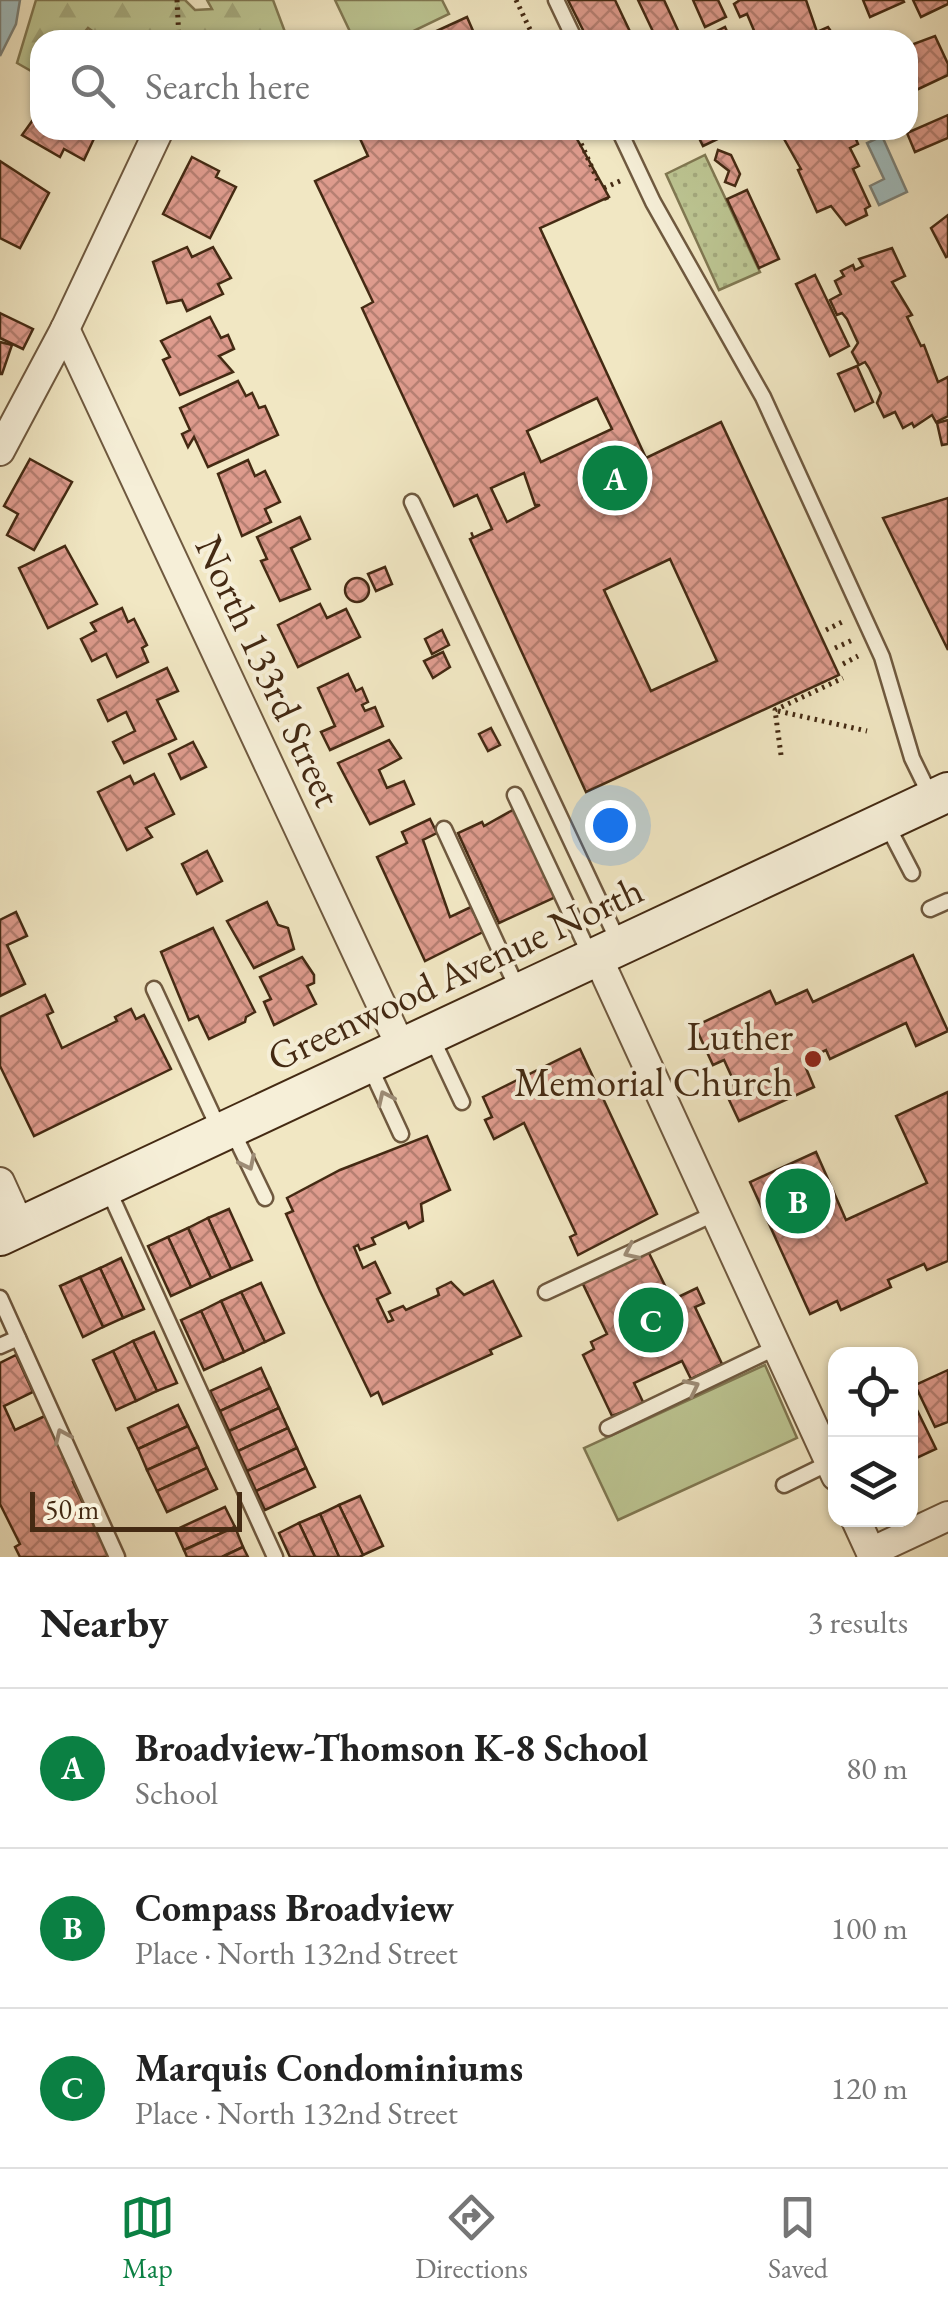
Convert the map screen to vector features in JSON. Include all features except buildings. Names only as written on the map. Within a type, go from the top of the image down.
[{"type":"main road","name":"Greenwood Avenue North","points":[[10,1231],[940,796]]},
{"type":"street","points":[[0,451],[65,328],[155,140]]},
{"type":"street","name":"North 133rd Street","points":[[65,328],[400,1048]]},
{"type":"street","points":[[603,954],[828,1461]]},
{"type":"street","points":[[0,1182],[10,1231]]},
{"type":"street","points":[[859,1527],[872,1554],[948,1516]]},
{"type":"lane","points":[[556,0],[571,30]]},
{"type":"lane","points":[[624,140],[653,202],[765,401],[882,658],[912,758],[940,796]]},
{"type":"lane","points":[[412,502],[603,954]]},
{"type":"lane","points":[[515,795],[603,954]]},
{"type":"lane","points":[[886,822],[912,873]]},
{"type":"lane","points":[[444,828],[520,992]]},
{"type":"lane","points":[[930,909],[948,901]]},
{"type":"lane","points":[[154,990],[225,1130],[265,1198]]},
{"type":"lane","points":[[400,1048],[462,1102]]},
{"type":"lane","points":[[400,1048],[402,1134]]},
{"type":"lane","points":[[106,1186],[275,1557]]},
{"type":"lane","points":[[546,1292],[717,1213]]},
{"type":"lane","points":[[0,1298],[117,1557]]},
{"type":"lane","points":[[0,1346],[18,1338]]},
{"type":"lane","points":[[608,1428],[776,1347]]},
{"type":"lane","points":[[784,1485],[828,1471]]},
{"type":"path","points":[[177,0],[178,30]]},
{"type":"path","points":[[516,0],[530,30]]},
{"type":"path","points":[[580,140],[598,181]]},
{"type":"path","points":[[826,630],[847,620]]},
{"type":"path","points":[[835,648],[856,638]]},
{"type":"path","points":[[843,664],[863,654]]},
{"type":"path","points":[[775,708],[843,678]]},
{"type":"path","points":[[775,708],[868,731]]},
{"type":"path","points":[[775,708],[781,756]]},
{"type":"green space","points":[[36,0],[185,0],[195,10],[212,9],[207,0],[273,0],[284,30],[30,30],[30,70],[17,63]]},
{"type":"green space","points":[[335,0],[442,0],[449,14],[416,30],[349,30]]},
{"type":"green space","points":[[705,155],[760,272],[719,290],[666,174]]},
{"type":"green space","points":[[765,1365],[797,1438],[618,1520],[584,1448]]},
{"type":"water","points":[[0,0],[20,0],[16,24],[0,56]]},
{"type":"water","points":[[884,140],[907,192],[879,205],[870,186],[884,179],[867,143]]},
{"type":"place","name":"Broadview-Thomson K-8 School","points":[[615,478]]},
{"type":"place","name":"Luther Memorial Church","points":[[813,1059]]},
{"type":"place","name":"Compass Broadview","points":[[798,1201]]},
{"type":"place","name":"Marquis Condominiums","points":[[651,1320]]}]
